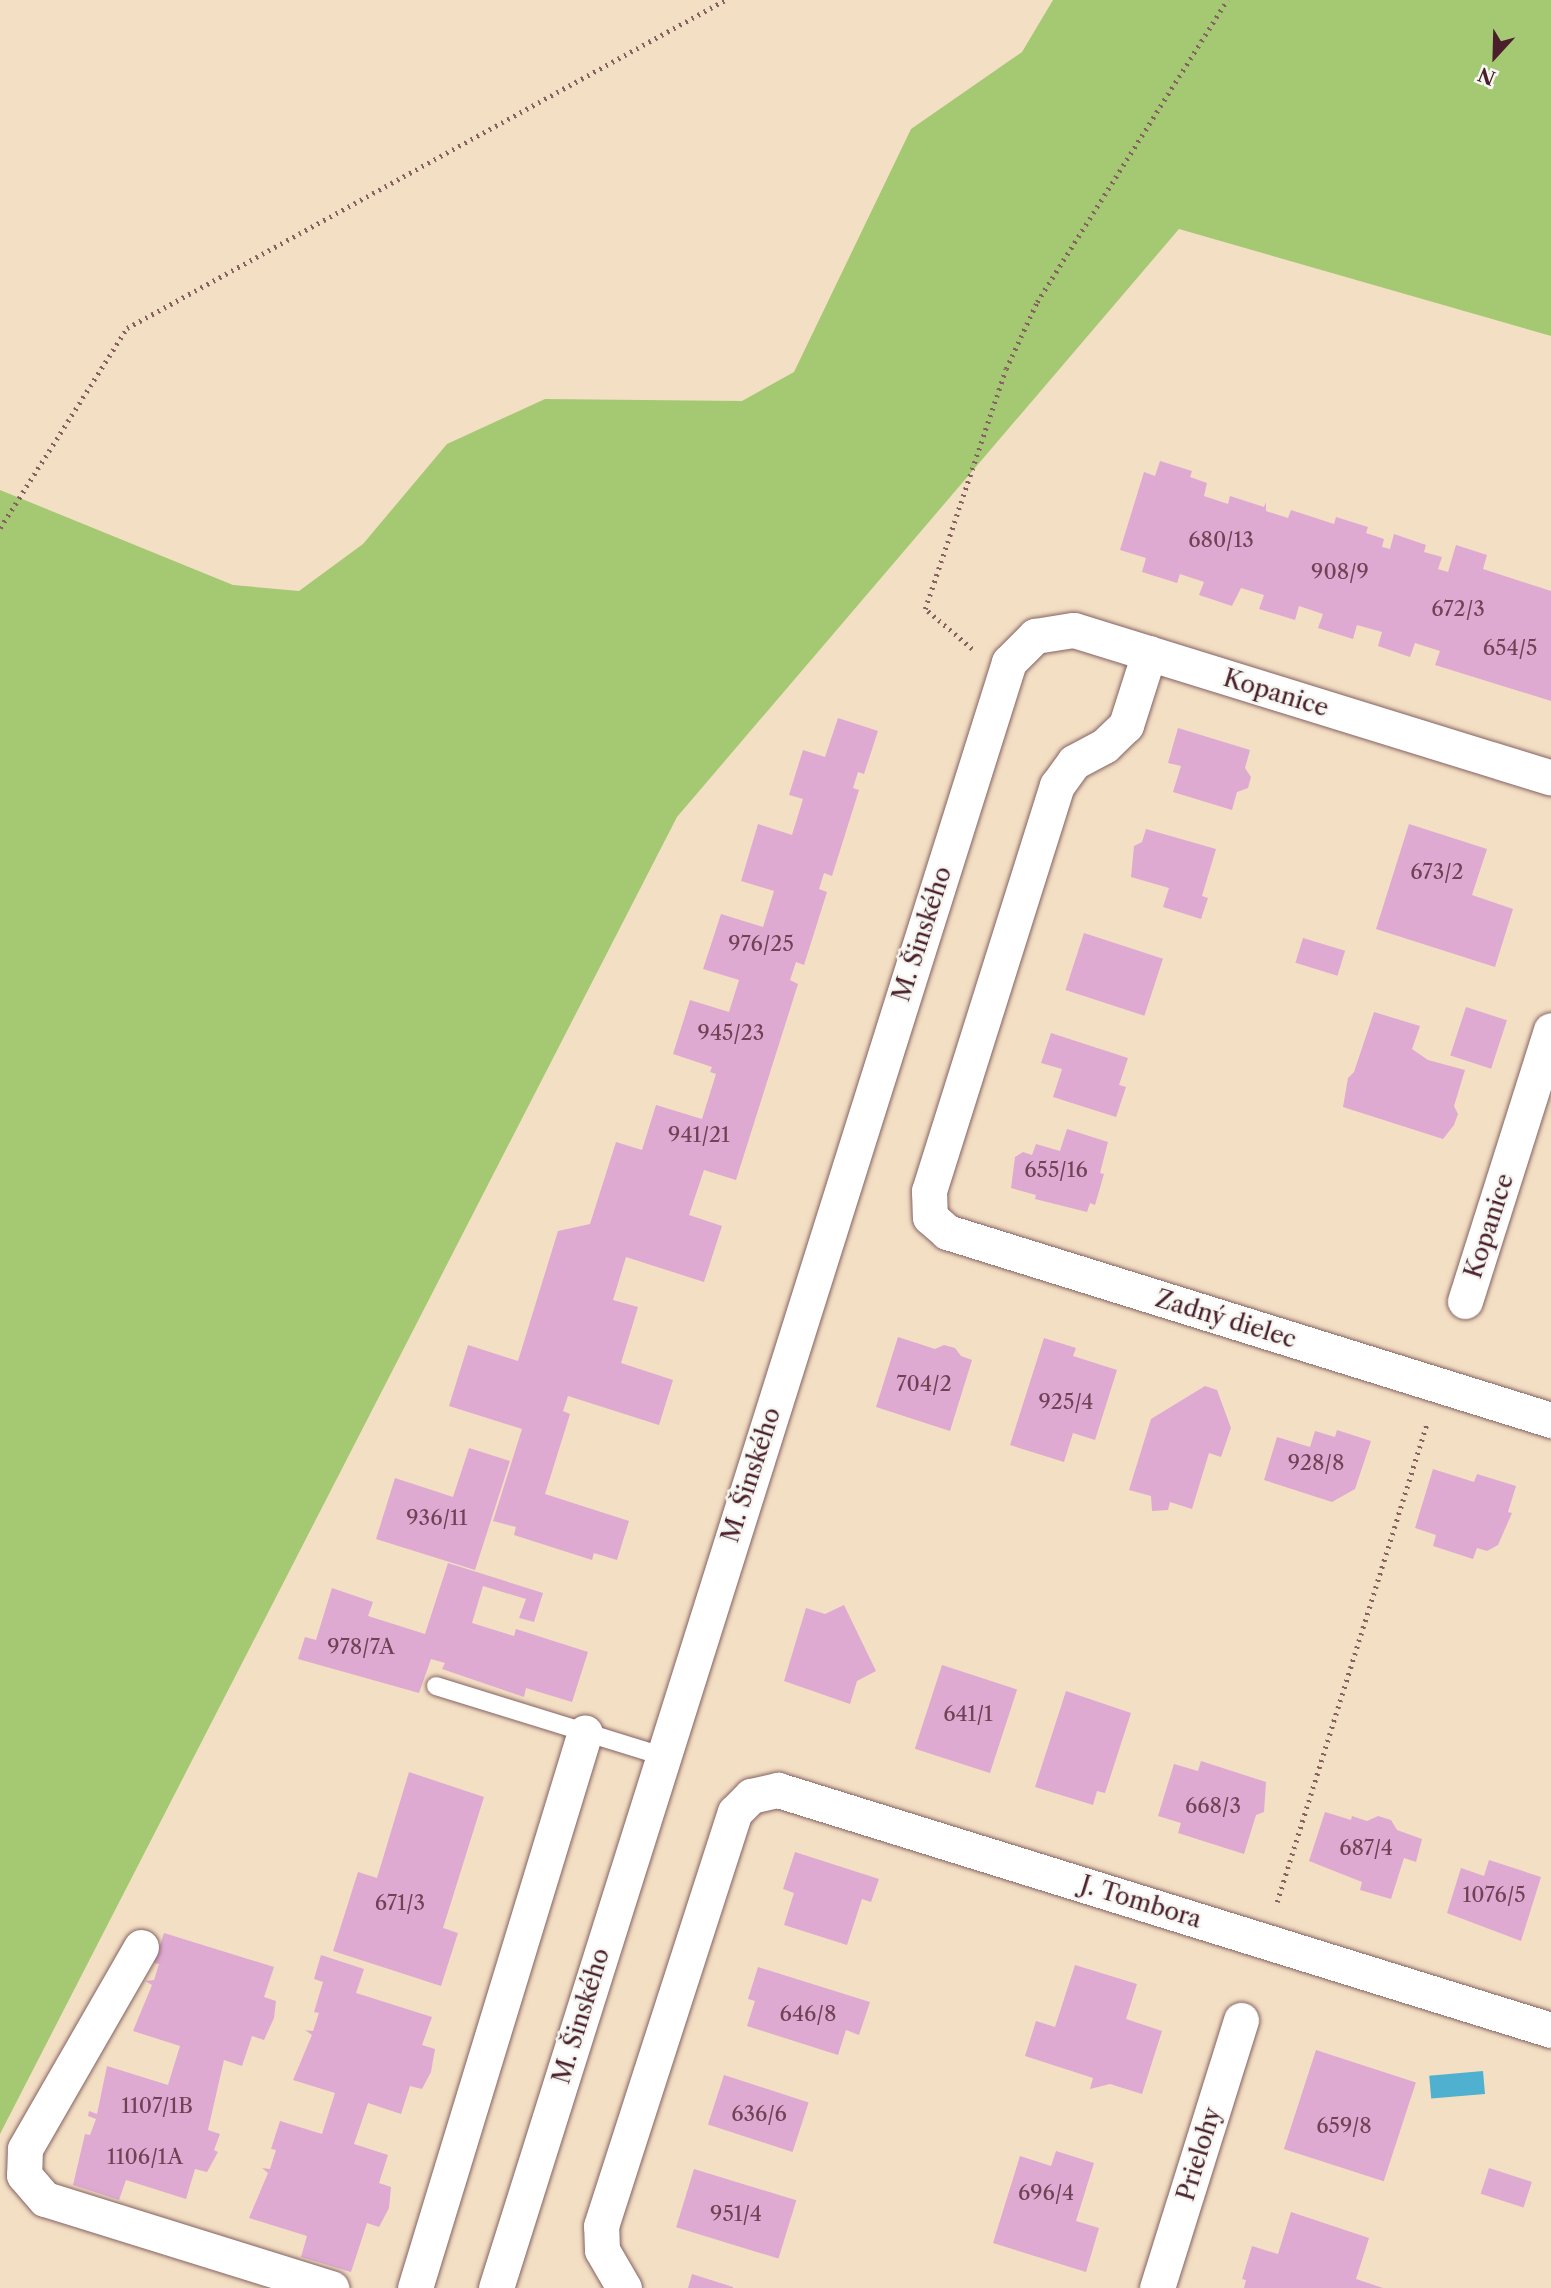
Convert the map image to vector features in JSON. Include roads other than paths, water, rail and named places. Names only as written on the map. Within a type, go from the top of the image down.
[{"type":"street","name":"Kopanice","points":[[1009,662],[1035,636],[1074,630],[1551,778]]},
{"type":"street","name":"Zadný dielec","points":[[1149,653],[1126,725],[1104,746],[1074,762],[1057,785],[929,1191],[930,1217],[947,1232],[1551,1420]]},
{"type":"street","name":"M. Šinského","points":[[496,2288],[1009,662]]},
{"type":"street","name":"Kopanice","points":[[1465,1301],[1551,1030]]},
{"type":"street","points":[[415,2288],[585,1732]]},
{"type":"street","name":"J. Tombora","points":[[624,2288],[602,2250],[601,2226],[735,1812],[751,1796],[778,1790],[1551,2030]]},
{"type":"street","points":[[141,1947],[25,2149],[24,2175],[45,2199],[331,2288]]},
{"type":"street","name":"Prielohy","points":[[1157,2288],[1241,2020]]},
{"type":"lane","points":[[436,1686],[662,1756]]},
{"type":"water","points":[[1483,2071],[1485,2094],[1431,2099],[1429,2076]]}]
